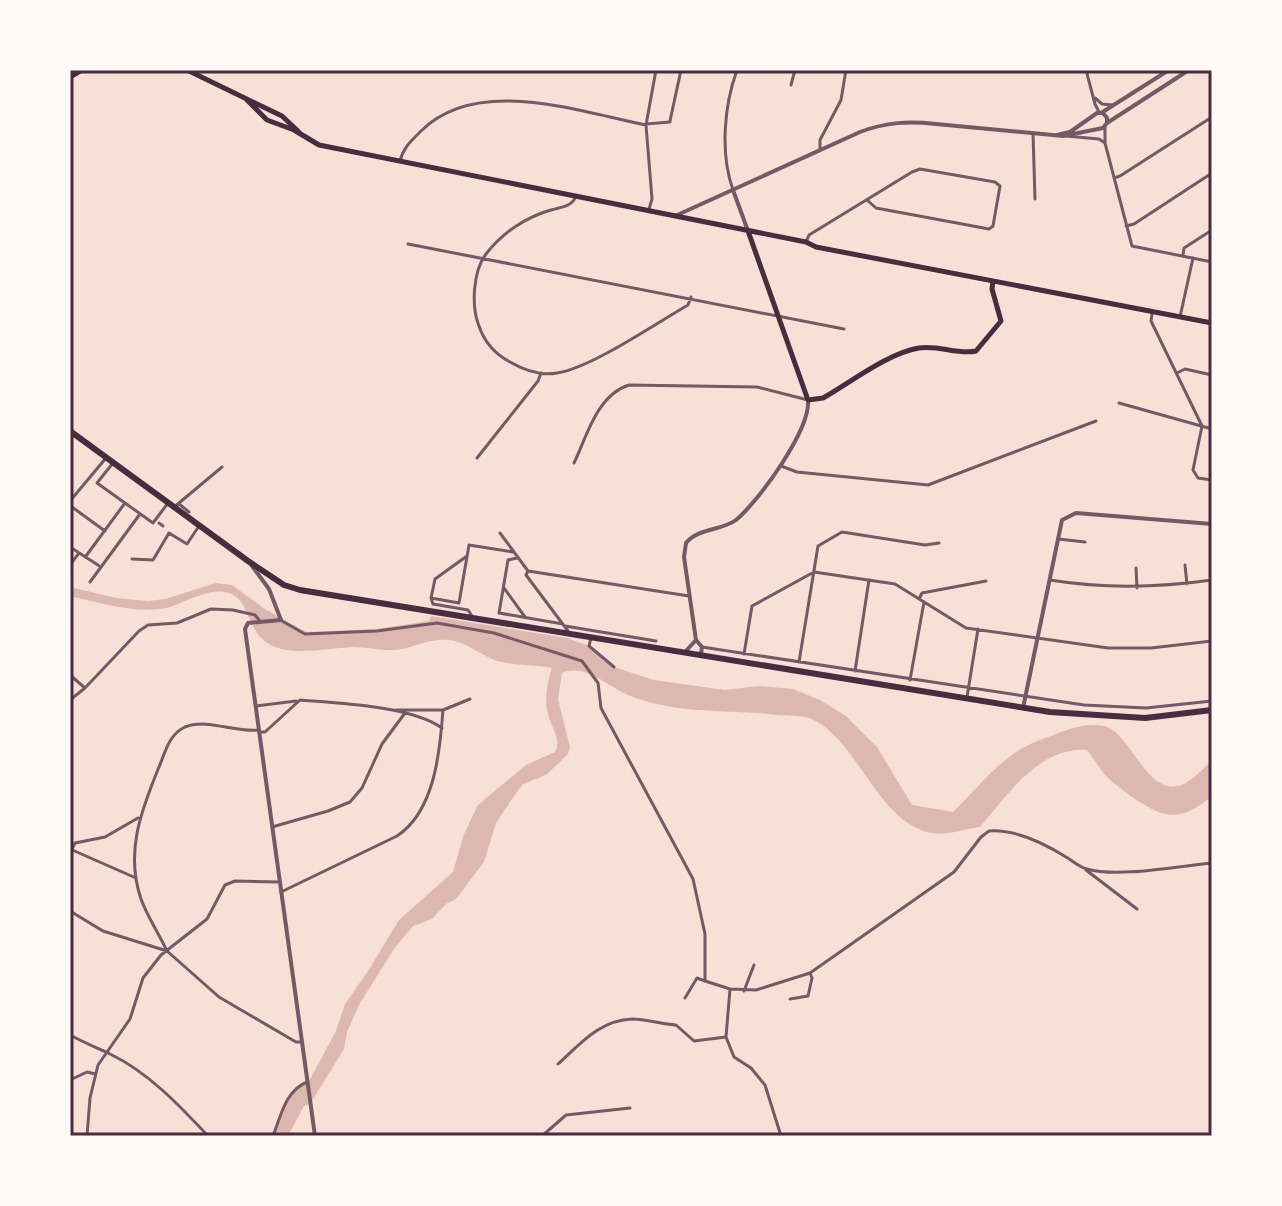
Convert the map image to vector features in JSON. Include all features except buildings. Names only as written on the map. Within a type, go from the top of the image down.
[{"type":"main road","points":[[70,77],[82,70]]},
{"type":"main road","points":[[187,70],[282,116],[302,136]]},
{"type":"main road","points":[[247,100],[267,120],[319,145],[806,242],[816,247],[1212,323]]},
{"type":"main road","points":[[748,231],[808,400],[823,398],[894,356],[910,350],[934,347],[976,351],[1001,321],[992,289],[993,281]]},
{"type":"main road","points":[[70,431],[248,561],[295,589],[1023,708],[1134,718],[1212,710]]},
{"type":"street","points":[[649,211],[652,199],[646,124],[656,70]]},
{"type":"street","points":[[400,161],[407,145],[431,121],[494,100],[512,99],[646,124],[670,122],[681,70]]},
{"type":"street","points":[[737,70],[726,126],[727,158],[733,190],[748,231]]},
{"type":"street","points":[[791,85],[795,70]]},
{"type":"street","points":[[820,150],[820,140],[841,100],[846,70]]},
{"type":"street","points":[[1074,134],[1092,117],[1169,70]]},
{"type":"street","points":[[675,216],[869,129],[897,122],[1060,136],[1097,129],[1189,70]]},
{"type":"street","points":[[1088,71],[1095,104],[1106,116],[1105,143]]},
{"type":"street","points":[[1091,90],[1100,103],[1117,104]]},
{"type":"street","points":[[1095,104],[1091,122],[1105,143],[1132,246],[1212,262]]},
{"type":"street","points":[[1114,178],[1212,117]]},
{"type":"street","points":[[1033,133],[1035,199]]},
{"type":"street","points":[[1074,134],[1105,143]]},
{"type":"street","points":[[806,242],[809,235],[912,172],[923,169],[995,182],[1000,187],[993,225],[989,229],[876,208],[867,200]]},
{"type":"street","points":[[1126,226],[1134,224],[1212,173]]},
{"type":"street","points":[[576,196],[570,204],[524,221],[500,239],[483,258],[474,300],[482,332],[494,351],[504,359],[541,373],[556,373],[585,363],[688,305],[691,297]]},
{"type":"street","points":[[696,206],[691,216],[700,221]]},
{"type":"street","points":[[1183,256],[1184,248],[1212,230]]},
{"type":"street","points":[[408,244],[844,329]]},
{"type":"street","points":[[1180,317],[1193,258]]},
{"type":"street","points":[[1153,312],[1151,321],[1202,427],[1193,470],[1198,478],[1212,480]]},
{"type":"street","points":[[1177,373],[1185,369],[1212,375]]},
{"type":"street","points":[[477,458],[538,381],[541,373]]},
{"type":"street","points":[[574,463],[604,402],[629,385],[757,387],[808,400],[806,418],[781,466],[736,519],[688,539],[684,552],[689,596],[696,640],[702,647],[1025,697],[1131,708],[1212,701]]},
{"type":"street","points":[[1119,403],[1212,429]]},
{"type":"street","points":[[781,466],[797,472],[928,485],[1096,421]]},
{"type":"street","points":[[109,460],[97,483],[153,523],[222,467]]},
{"type":"street","points":[[70,501],[109,460]]},
{"type":"street","points":[[86,556],[125,503]]},
{"type":"street","points":[[173,505],[189,512]]},
{"type":"street","points":[[72,507],[105,531]]},
{"type":"street","points":[[1023,708],[1062,520],[1076,513],[1212,524]]},
{"type":"street","points":[[90,582],[140,514]]},
{"type":"street","points":[[132,559],[153,560],[169,533],[187,544],[199,526]]},
{"type":"street","points":[[799,662],[818,546],[842,532],[925,545],[939,543]]},
{"type":"street","points":[[500,533],[528,571],[689,596]]},
{"type":"street","points":[[1058,539],[1085,542]]},
{"type":"street","points":[[431,598],[459,603],[469,545],[513,552]]},
{"type":"street","points":[[70,547],[101,567]]},
{"type":"street","points":[[70,565],[79,553]]},
{"type":"street","points":[[467,556],[435,579],[431,598],[433,604],[468,610],[473,620]]},
{"type":"street","points":[[517,558],[508,560],[499,613],[656,641]]},
{"type":"street","points":[[248,561],[269,589],[281,620]]},
{"type":"street","points":[[1185,565],[1187,584]]},
{"type":"street","points":[[1136,568],[1137,588]]},
{"type":"street","points":[[528,571],[526,575],[564,625],[567,635]]},
{"type":"street","points":[[744,654],[752,606],[814,572],[895,584],[966,628],[1123,648],[1212,641]]},
{"type":"street","points":[[855,671],[869,580]]},
{"type":"street","points":[[1050,580],[1137,588],[1212,580]]},
{"type":"street","points":[[919,599],[922,593],[986,581]]},
{"type":"street","points":[[503,587],[525,617]]},
{"type":"street","points":[[910,680],[924,602]]},
{"type":"street","points":[[70,700],[148,625],[177,623],[201,611],[218,609],[255,615],[259,620]]},
{"type":"street","points":[[315,1136],[259,731],[246,631],[248,623],[281,620],[305,634],[377,631],[446,623],[494,633],[582,661],[598,683],[601,708],[693,879],[705,941],[705,981]]},
{"type":"street","points":[[967,700],[978,629]]},
{"type":"street","points":[[591,638],[589,646],[614,667]]},
{"type":"street","points":[[684,654],[696,640]]},
{"type":"street","points":[[700,656],[702,647]]},
{"type":"street","points":[[70,675],[85,688]]},
{"type":"street","points":[[385,710],[443,710],[470,699]]},
{"type":"street","points":[[256,706],[300,700],[385,710],[430,719],[442,728]]},
{"type":"street","points":[[300,700],[265,732],[196,725],[176,733],[138,818],[136,878],[142,901],[167,951],[219,997],[296,1042],[302,1042]]},
{"type":"street","points":[[281,892],[408,828],[429,792],[443,710]]},
{"type":"street","points":[[272,827],[350,802],[362,788],[382,744],[405,713]]},
{"type":"street","points":[[136,878],[71,849],[75,843],[105,837],[138,818]]},
{"type":"street","points":[[685,998],[697,978],[744,991],[810,973],[954,872],[989,831],[1001,831],[1030,840],[1064,855],[1137,909]]},
{"type":"street","points":[[1083,868],[1111,872],[1212,863]]},
{"type":"street","points":[[87,1136],[95,1074],[105,1052],[130,1019],[143,978],[167,951],[207,919],[228,883],[280,882]]},
{"type":"street","points":[[70,911],[103,931],[167,951]]},
{"type":"street","points":[[744,991],[754,965]]},
{"type":"street","points":[[790,999],[808,996],[812,978],[810,973]]},
{"type":"street","points":[[730,989],[726,1037],[734,1057],[751,1068],[765,1085],[781,1136]]},
{"type":"street","points":[[558,1064],[594,1030],[632,1019],[676,1025],[694,1041],[726,1037]]},
{"type":"street","points":[[70,1035],[105,1052],[169,1096],[208,1136]]},
{"type":"street","points":[[70,1080],[87,1072],[95,1074]]},
{"type":"street","points":[[273,1136],[288,1099],[295,1089],[307,1082]]},
{"type":"street","points":[[542,1136],[566,1115],[630,1108]]},
{"type":"shaded area","points":[[216,583],[232,585],[265,609],[306,632],[376,629],[429,621],[431,616],[567,638],[589,646],[614,667],[654,680],[725,690],[758,686],[793,689],[820,700],[846,716],[877,747],[912,805],[953,812],[999,765],[1021,749],[1066,730],[1093,725],[1114,731],[1147,771],[1166,785],[1186,783],[1212,761],[1212,796],[1189,811],[1178,815],[1164,814],[1137,800],[1112,781],[1087,750],[1070,751],[1039,764],[1014,787],[980,827],[931,833],[912,826],[896,813],[841,742],[809,718],[665,706],[628,695],[587,673],[562,673],[558,699],[570,747],[568,754],[546,775],[523,784],[496,823],[484,862],[456,899],[446,904],[432,919],[413,926],[394,949],[360,1003],[347,1032],[344,1049],[310,1104],[304,1106],[288,1136],[273,1136],[285,1105],[295,1089],[308,1083],[336,1031],[345,1004],[399,920],[453,872],[464,834],[478,805],[526,765],[555,752],[557,738],[546,703],[552,668],[498,661],[448,640],[395,650],[353,647],[286,650],[262,639],[241,602],[234,595],[224,592],[209,593],[166,608],[142,610],[70,596],[70,587],[116,598],[148,601],[165,599]]}]
